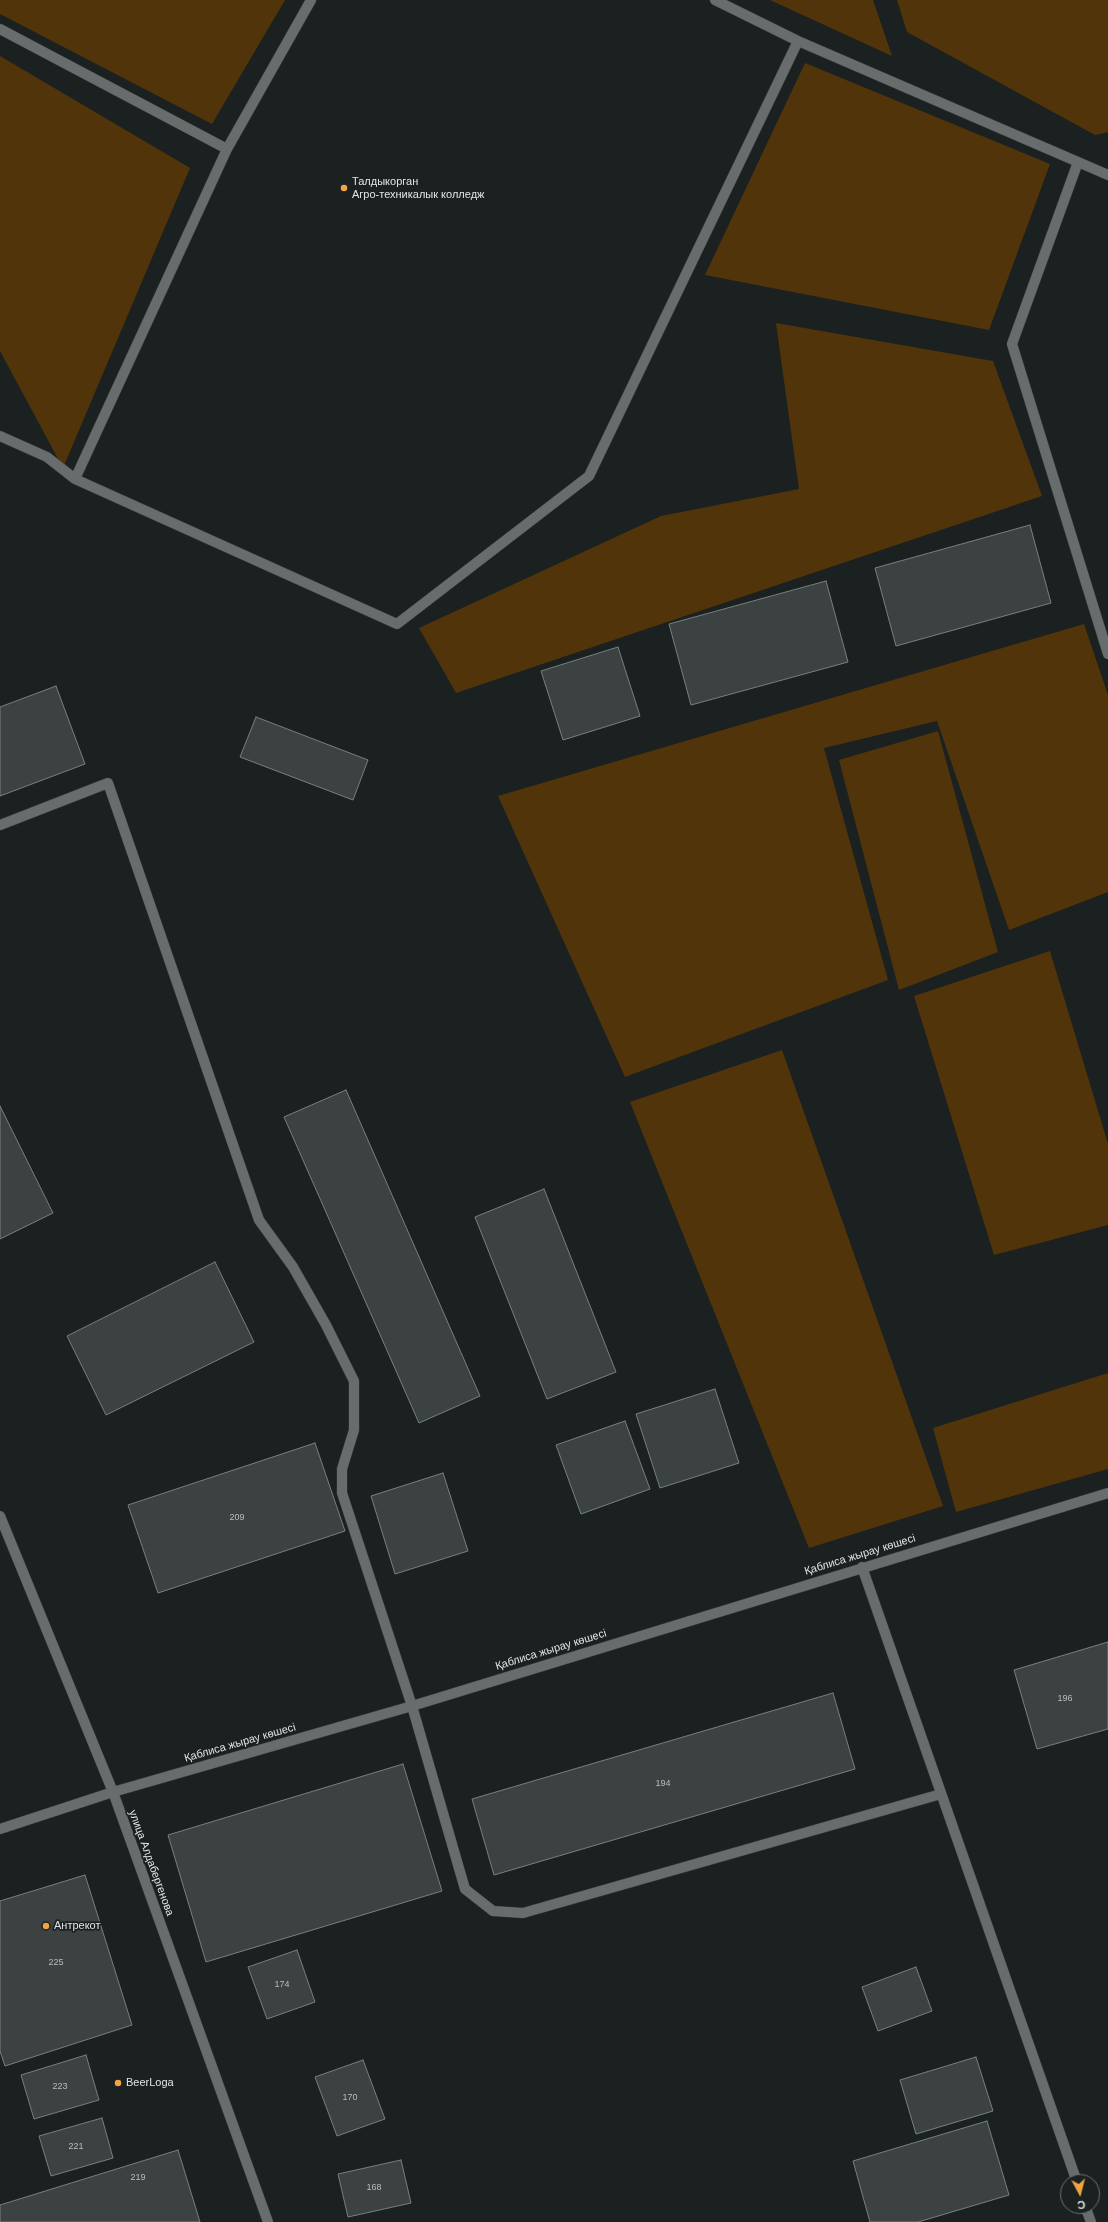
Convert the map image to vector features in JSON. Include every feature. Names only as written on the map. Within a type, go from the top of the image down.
[{"type":"street","points":[[75,479],[227,149],[311,0]]},
{"type":"street","points":[[714,0],[798,40],[1108,175]]},
{"type":"street","points":[[0,29],[227,149]]},
{"type":"street","points":[[0,436],[47,457],[75,479],[397,624],[589,476],[798,40]]},
{"type":"street","points":[[1078,162],[1012,344],[1108,654]]},
{"type":"street","points":[[0,825],[108,783],[259,1220],[294,1267],[326,1325],[354,1381],[354,1430],[342,1469],[342,1493],[412,1706],[465,1889],[493,1911],[523,1913],[941,1794]]},
{"type":"street","name":"Қаблиса жырау көшесі","points":[[0,1829],[113,1792],[412,1706],[862,1567],[1108,1493]]},
{"type":"street","name":"улица Алдабергенова","points":[[0,1516],[113,1792],[268,2222]]},
{"type":"street","points":[[862,1567],[1074,2174]]},
{"type":"shaded area","points":[[0,0],[285,0],[212,124],[0,14]]},
{"type":"shaded area","points":[[770,0],[873,0],[892,56]]},
{"type":"shaded area","points":[[897,0],[1108,0],[1108,132],[1095,135],[907,32]]},
{"type":"shaded area","points":[[0,56],[190,168],[63,468],[0,351]]},
{"type":"shaded area","points":[[805,63],[1050,164],[989,330],[705,275]]},
{"type":"shaded area","points":[[776,323],[993,361],[1042,496],[456,693],[419,628],[661,516],[799,489]]},
{"type":"shaded area","points":[[1084,624],[1108,695],[1108,892],[1009,930],[937,721],[824,748],[888,980],[625,1077],[498,796]]},
{"type":"shaded area","points":[[938,731],[998,952],[899,990],[839,760]]},
{"type":"shaded area","points":[[1050,951],[1108,1144],[1108,1225],[994,1255],[914,996]]},
{"type":"shaded area","points":[[782,1050],[943,1506],[809,1548],[630,1102]]},
{"type":"shaded area","points":[[1108,1373],[1108,1469],[956,1512],[933,1428]]},
{"type":"building","points":[[1030,525],[1051,603],[896,646],[875,568]]},
{"type":"building","points":[[826,581],[848,662],[691,705],[669,624]]},
{"type":"building","points":[[618,647],[640,716],[563,740],[541,671]]},
{"type":"building","points":[[56,686],[85,764],[0,796],[0,707]]},
{"type":"building","points":[[256,717],[368,760],[353,800],[240,757]]},
{"type":"building","points":[[346,1090],[480,1396],[419,1423],[284,1117]]},
{"type":"building","points":[[0,1106],[53,1213],[0,1239]]},
{"type":"building","points":[[544,1189],[616,1372],[547,1399],[475,1217]]},
{"type":"building","points":[[215,1262],[254,1342],[106,1415],[67,1336]]},
{"type":"building","points":[[715,1389],[739,1463],[660,1488],[636,1414]]},
{"type":"building","points":[[625,1421],[650,1489],[581,1514],[556,1445]]},
{"type":"building","points":[[315,1443],[345,1531],[158,1593],[128,1505]]},
{"type":"building","points":[[443,1473],[468,1551],[395,1574],[371,1496]]},
{"type":"building","points":[[1108,1642],[1108,1729],[1037,1749],[1014,1670]]},
{"type":"building","points":[[833,1693],[855,1769],[494,1875],[472,1799]]},
{"type":"building","points":[[403,1764],[442,1891],[206,1962],[168,1835]]},
{"type":"building","points":[[85,1875],[132,2025],[5,2066],[0,2051],[0,1901]]},
{"type":"building","points":[[297,1950],[315,2002],[267,2019],[248,1967]]},
{"type":"building","points":[[916,1967],[932,2011],[878,2031],[862,1987]]},
{"type":"building","points":[[86,2055],[99,2100],[34,2119],[21,2075]]},
{"type":"building","points":[[976,2057],[993,2111],[916,2134],[900,2080]]},
{"type":"building","points":[[363,2060],[385,2119],[337,2136],[315,2077]]},
{"type":"building","points":[[102,2118],[113,2158],[51,2176],[39,2136]]},
{"type":"building","points":[[987,2121],[1009,2195],[918,2222],[870,2222],[853,2161]]},
{"type":"building","points":[[178,2150],[200,2222],[0,2222],[0,2205]]},
{"type":"building","points":[[401,2160],[411,2203],[348,2217],[338,2174]]},
{"type":"place","name":"Талдыкорган Агро-техникалык колледж","points":[[344,188]]},
{"type":"place","name":"Антрекот","points":[[46,1926]]},
{"type":"place","name":"BeerLoga","points":[[118,2083]]}]
